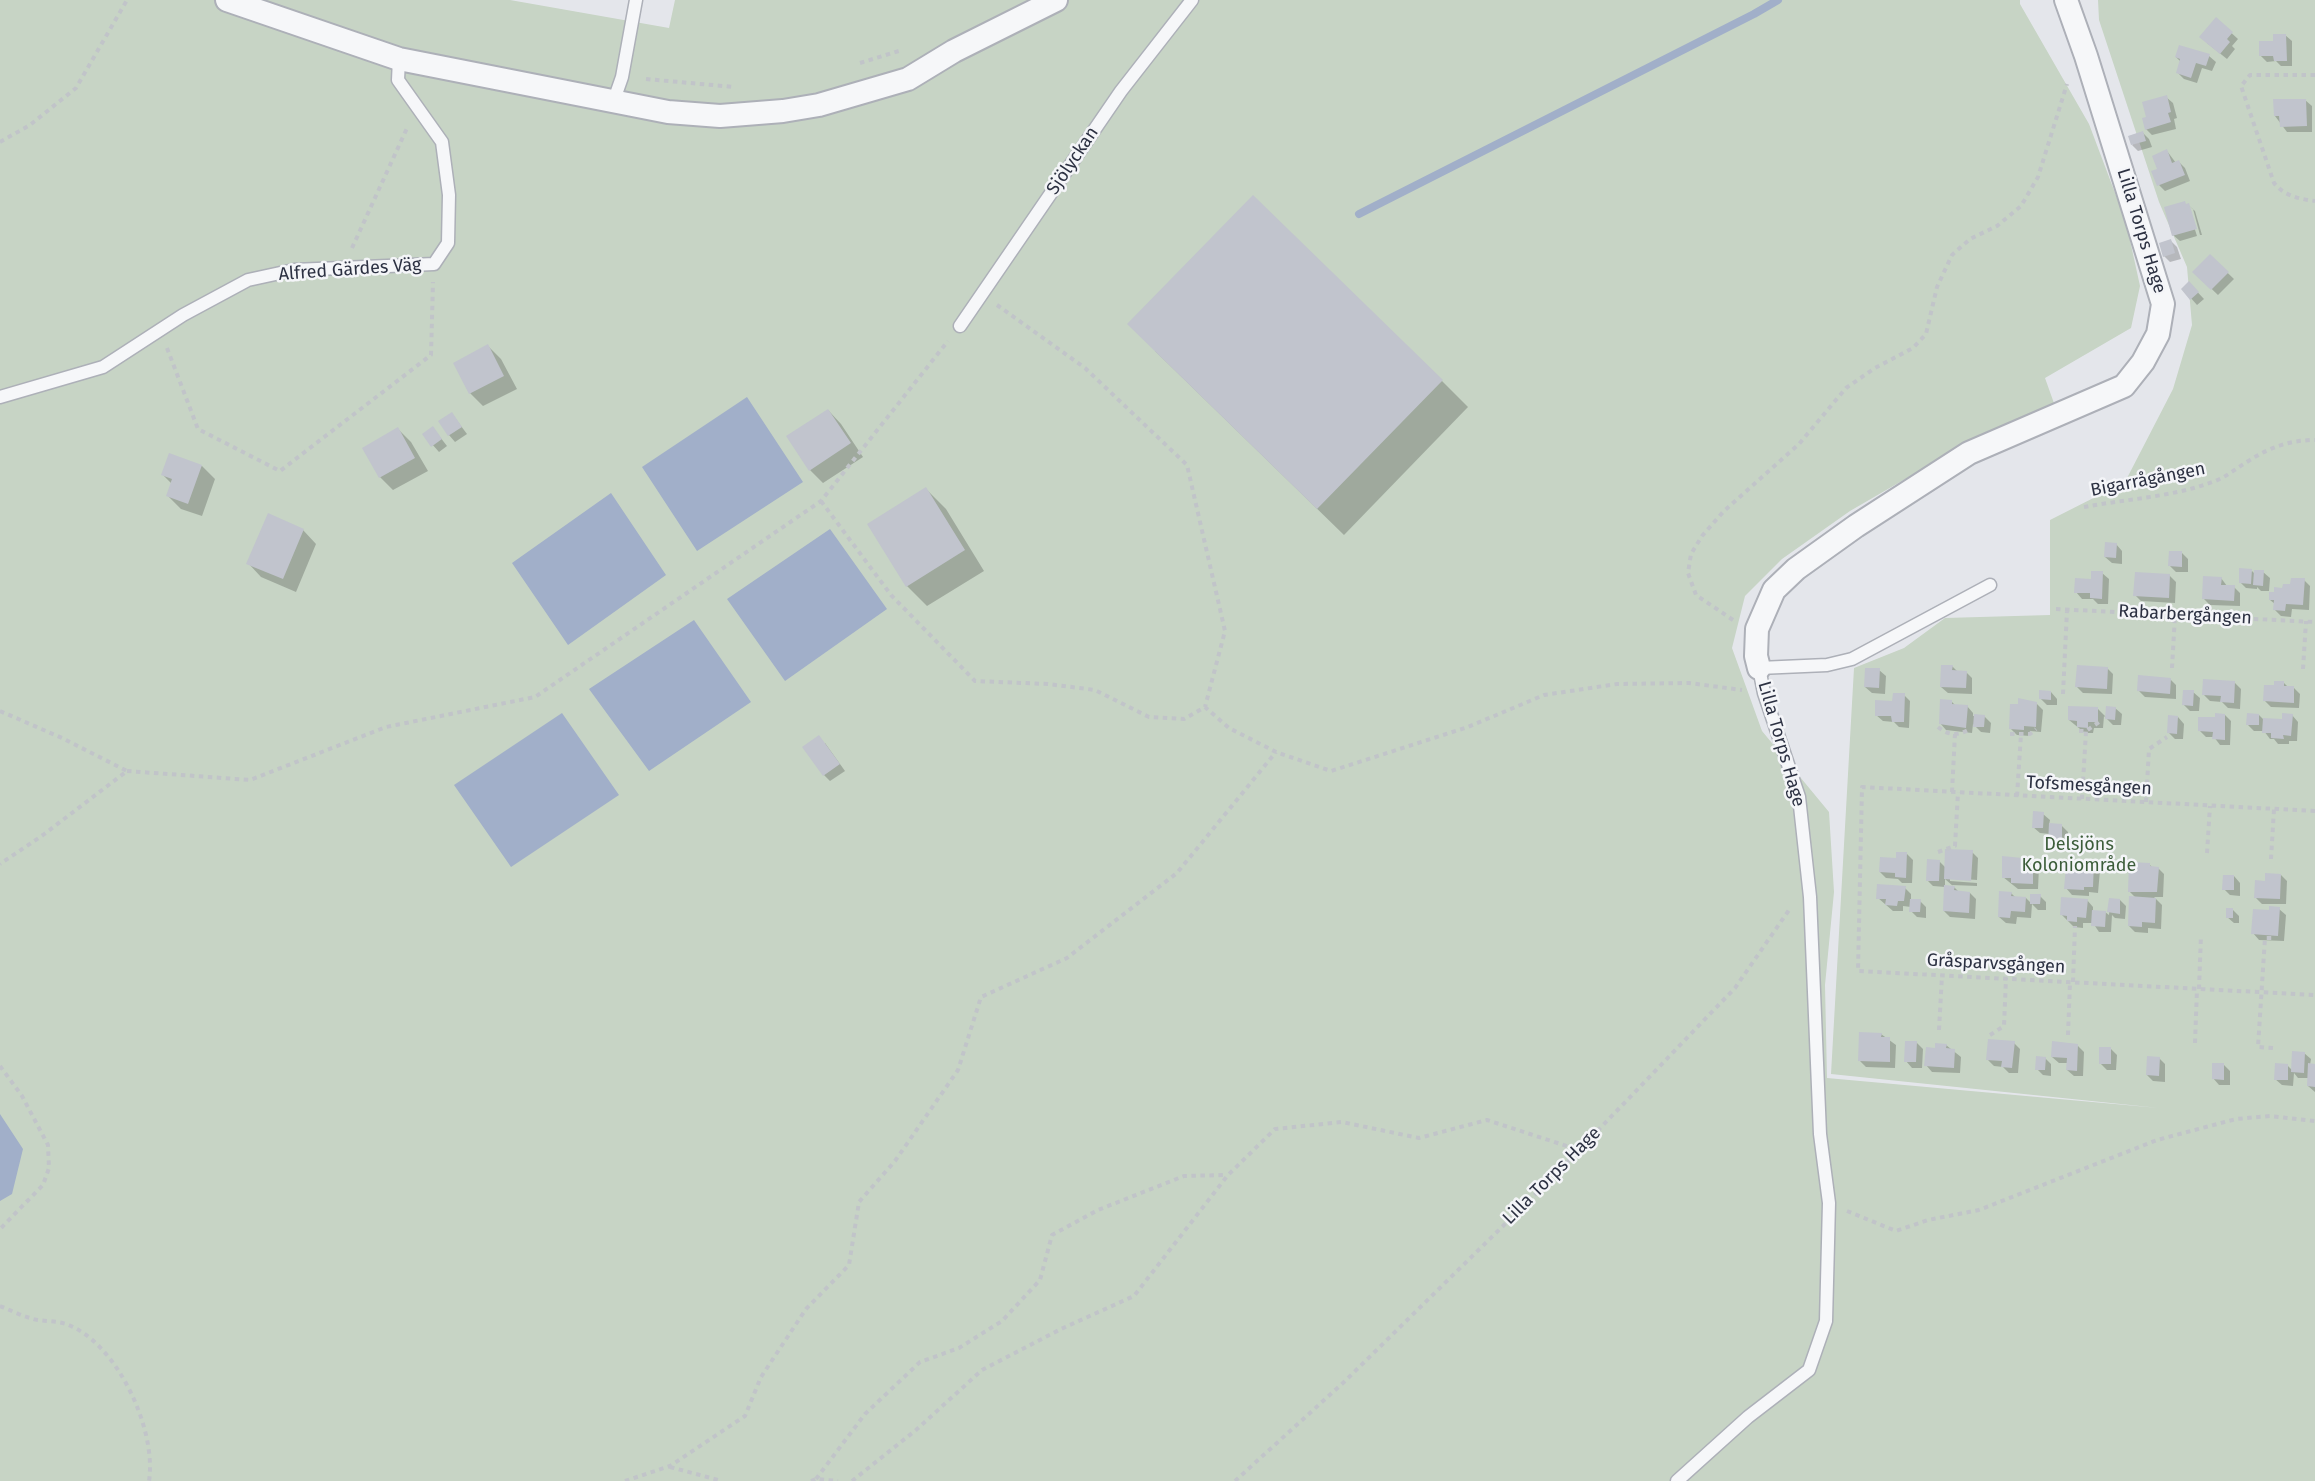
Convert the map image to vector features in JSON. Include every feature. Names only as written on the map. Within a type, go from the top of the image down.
[{"type":"street","points":[[227,0],[399,58],[668,112],[720,116],[783,111],[819,105],[908,78],[954,51],[1056,0]]},
{"type":"street","name":"Lilla Torps Hage","points":[[1760,668],[1756,656],[1757,629],[1774,590],[1796,569],[1856,526],[1969,453],[2124,386],[2143,362],[2158,334],[2163,304],[2086,56],[2066,0]]},
{"type":"lane","points":[[614,100],[622,77],[636,0]]},
{"type":"lane","name":"Sjölyckan","points":[[960,326],[1121,91],[1191,0]]},
{"type":"lane","name":"Alfred Gärdes Väg","points":[[0,397],[103,367],[183,315],[248,280],[294,270],[434,264],[448,243],[449,195],[442,142],[398,80],[399,58]]},
{"type":"lane","points":[[1760,668],[1827,665],[1852,659],[1990,585]]},
{"type":"lane","name":"Lilla Torps Hage","points":[[1760,668],[1764,693],[1799,797],[1810,897]]},
{"type":"lane","points":[[1677,1481],[1748,1417],[1809,1370],[1826,1321],[1829,1203],[1820,1134],[1810,897]]},
{"type":"path","points":[[0,142],[30,125],[76,88],[127,0]]},
{"type":"path","points":[[1757,629],[1725,616],[1696,595],[1688,573],[1691,554],[1702,536],[1724,511],[1799,444],[1846,388],[1875,368],[1913,348],[1926,334],[1937,287],[1952,255],[1970,239],[1997,226],[2021,206],[2038,177],[2073,65],[2086,56]]},
{"type":"path","points":[[2315,75],[2250,75],[2241,86],[2274,183],[2289,195],[2315,201]]},
{"type":"path","points":[[342,269],[417,107]]},
{"type":"path","points":[[160,331],[198,429],[280,471],[431,355],[434,264]]},
{"type":"path","points":[[821,501],[891,596],[975,681],[1048,684],[1095,690],[1149,717],[1184,719],[1205,706],[1225,632],[1187,465],[1085,368],[981,294]]},
{"type":"path","points":[[0,711],[62,738],[127,771],[250,780],[386,727],[535,697],[821,501],[960,326]]},
{"type":"path","name":"Bigarrågången","points":[[2084,507],[2178,491],[2213,482],[2227,476],[2252,458],[2288,442],[2315,440]]},
{"type":"path","name":"Rabarbergången","points":[[2056,609],[2315,622]]},
{"type":"path","points":[[2063,694],[2067,610]]},
{"type":"path","points":[[2172,668],[2175,615]]},
{"type":"path","points":[[2303,669],[2306,621]]},
{"type":"path","points":[[1205,706],[1229,728],[1276,752],[1331,771],[1467,727],[1544,695],[1617,684],[1689,683],[1764,693]]},
{"type":"path","points":[[2079,731],[2086,731],[2102,720]]},
{"type":"path","points":[[1938,726],[1945,732],[1955,734],[1970,729]]},
{"type":"path","points":[[2010,734],[2030,734],[2036,729]]},
{"type":"path","points":[[2082,799],[2086,731]]},
{"type":"path","points":[[1952,792],[1955,734]]},
{"type":"path","points":[[2017,795],[2021,734]]},
{"type":"path","points":[[2146,802],[2149,749],[2167,737]]},
{"type":"path","points":[[626,1481],[670,1466],[745,1416],[761,1377],[806,1309],[849,1266],[859,1202],[895,1161],[958,1070],[981,997],[1067,958],[1177,873],[1276,752]]},
{"type":"path","points":[[0,864],[43,835],[127,771]]},
{"type":"path","name":"Tofsmesgången","points":[[1862,788],[2315,811]]},
{"type":"path","name":"Gråsparvsgången","points":[[1862,788],[1858,970],[2315,995]]},
{"type":"path","points":[[1938,852],[1955,846],[1958,792]]},
{"type":"path","points":[[2207,854],[2210,806]]},
{"type":"path","points":[[2271,859],[2274,809]]},
{"type":"path","name":"Lilla Torps Hage","points":[[1235,1481],[1344,1383],[1578,1150],[1736,987],[1796,900],[1810,897]]},
{"type":"path","points":[[2068,1035],[2075,926]]},
{"type":"path","points":[[2195,1043],[2201,935]]},
{"type":"path","points":[[2273,1048],[2258,1047],[2265,938],[2276,938]]},
{"type":"path","points":[[1939,1030],[1942,975]]},
{"type":"path","points":[[1990,1035],[2004,1026],[2006,978]]},
{"type":"path","points":[[0,1066],[22,1096],[48,1144],[49,1168],[44,1185],[0,1229]]},
{"type":"path","points":[[1829,1203],[1896,1231],[1928,1220],[1979,1210],[2157,1140],[2236,1119],[2270,1116],[2315,1121]]},
{"type":"path","points":[[852,1481],[916,1430],[982,1370],[1061,1329],[1134,1296],[1228,1175],[1275,1129],[1342,1122],[1419,1138],[1487,1120],[1578,1150]]},
{"type":"path","points":[[813,1480],[865,1414],[920,1362],[959,1348],[1002,1321],[1041,1280],[1052,1235],[1098,1210],[1184,1176],[1228,1175]]},
{"type":"path","points":[[0,1306],[31,1318],[66,1324],[92,1340],[114,1364],[131,1393],[145,1431],[151,1466],[149,1481]]},
{"type":"path","points":[[670,1466],[722,1481]]},
{"type":"path","points":[[813,1480],[838,1481]]},
{"type":"green space","name":"Delsjöns Koloniområde","points":[[0,0],[510,0],[669,28],[675,0],[2020,0],[2020,4],[2089,124],[2126,222],[2140,286],[2131,328],[2045,378],[2055,406],[1919,471],[1850,511],[1782,559],[1745,596],[1732,648],[1762,731],[1829,812],[1834,892],[1825,985],[1827,1078],[2159,1108],[1831,1074],[1854,668],[1904,648],[1945,618],[2050,615],[2050,520],[2125,482],[2173,389],[2192,325],[2187,267],[2159,202],[2099,20],[2098,0],[2315,0],[2315,1481],[0,1481]]},
{"type":"water","points":[[747,397],[803,482],[697,551],[642,467]]},
{"type":"water","points":[[611,493],[666,575],[568,645],[512,563]]},
{"type":"water","points":[[830,529],[887,609],[785,681],[727,599]]},
{"type":"water","points":[[694,620],[751,702],[649,771],[589,689]]},
{"type":"water","points":[[562,713],[619,795],[511,867],[454,785]]},
{"type":"water","points":[[0,1114],[23,1149],[12,1194],[0,1201]]},
{"type":"building","points":[[2216,17],[2233,32],[2227,39],[2230,42],[2220,54],[2199,37]]},
{"type":"building","points":[[2273,34],[2286,34],[2287,61],[2274,61],[2273,56],[2259,56],[2259,41],[2273,41]]},
{"type":"building","points":[[2179,45],[2210,54],[2206,66],[2196,63],[2191,78],[2176,73],[2180,59],[2175,57]]},
{"type":"building","points":[[2167,95],[2171,122],[2145,130],[2142,118],[2146,117],[2142,102]]},
{"type":"building","points":[[2273,99],[2306,99],[2307,126],[2280,127],[2279,116],[2274,116]]},
{"type":"building","points":[[2143,131],[2146,141],[2131,145],[2128,136]]},
{"type":"building","points":[[2167,149],[2172,163],[2179,160],[2185,175],[2157,186],[2151,171],[2157,169],[2152,156]]},
{"type":"building","points":[[1253,195],[1443,380],[1317,509],[1127,324]]},
{"type":"building","points":[[2185,201],[2186,204],[2189,203],[2197,229],[2172,236],[2164,207]]},
{"type":"building","points":[[2171,239],[2175,253],[2163,257],[2159,243]]},
{"type":"building","points":[[2210,254],[2229,272],[2211,290],[2192,272]]},
{"type":"building","points":[[2189,281],[2199,292],[2190,300],[2181,289]]},
{"type":"building","points":[[488,344],[504,376],[469,394],[453,363]]},
{"type":"building","points":[[828,409],[851,443],[809,471],[786,436]]},
{"type":"building","points":[[452,412],[462,427],[448,436],[438,421]]},
{"type":"building","points":[[433,426],[442,439],[431,447],[422,434]]},
{"type":"building","points":[[398,427],[415,458],[379,478],[362,448]]},
{"type":"building","points":[[169,453],[202,465],[188,504],[166,496],[172,479],[161,475]]},
{"type":"building","points":[[926,487],[965,550],[906,587],[867,524]]},
{"type":"building","points":[[268,513],[304,529],[283,579],[246,564]]},
{"type":"building","points":[[2105,542],[2117,543],[2116,558],[2104,557]]},
{"type":"building","points":[[2169,551],[2182,551],[2182,567],[2168,566]]},
{"type":"building","points":[[2239,568],[2252,569],[2251,584],[2239,583]]},
{"type":"building","points":[[2254,570],[2264,570],[2263,586],[2253,585]]},
{"type":"building","points":[[2091,571],[2103,571],[2102,599],[2090,598],[2090,593],[2074,593],[2075,578],[2091,579]]},
{"type":"building","points":[[2135,572],[2170,574],[2169,598],[2133,596]]},
{"type":"building","points":[[2203,576],[2222,577],[2221,585],[2235,585],[2234,601],[2202,599]]},
{"type":"building","points":[[2291,578],[2305,578],[2303,605],[2286,604],[2285,611],[2273,610],[2274,600],[2269,600],[2269,592],[2274,592],[2274,587],[2282,588],[2283,584],[2290,584]]},
{"type":"building","points":[[1941,665],[1953,665],[1952,670],[1967,671],[1966,688],[1940,687]]},
{"type":"building","points":[[2077,665],[2108,667],[2107,689],[2075,687]]},
{"type":"building","points":[[1865,668],[1880,668],[1879,688],[1864,687]]},
{"type":"building","points":[[2138,675],[2171,678],[2170,694],[2137,691]]},
{"type":"building","points":[[2203,679],[2235,681],[2234,703],[2220,702],[2221,696],[2202,695]]},
{"type":"building","points":[[2274,681],[2284,681],[2284,686],[2294,686],[2294,703],[2263,701],[2264,685],[2274,685]]},
{"type":"building","points":[[2039,690],[2051,691],[2051,700],[2039,699]]},
{"type":"building","points":[[2183,690],[2194,690],[2193,706],[2182,705]]},
{"type":"building","points":[[1893,693],[1905,693],[1904,722],[1892,722],[1891,716],[1875,716],[1875,700],[1892,701]]},
{"type":"building","points":[[2018,698],[2037,702],[2036,727],[2024,726],[2024,730],[2009,729],[2010,704],[2018,704]]},
{"type":"building","points":[[1940,699],[1952,700],[1952,704],[1968,705],[1966,728],[1939,724]]},
{"type":"building","points":[[2068,706],[2098,707],[2098,722],[2088,722],[2088,728],[2077,727],[2077,721],[2068,720]]},
{"type":"building","points":[[2106,706],[2116,707],[2115,720],[2105,719]]},
{"type":"building","points":[[2215,713],[2225,714],[2225,740],[2212,739],[2213,732],[2198,731],[2198,717],[2215,717]]},
{"type":"building","points":[[2247,713],[2259,714],[2259,725],[2246,725]]},
{"type":"building","points":[[2282,713],[2293,714],[2291,736],[2283,735],[2284,739],[2271,738],[2271,733],[2262,733],[2263,718],[2282,719]]},
{"type":"building","points":[[1974,714],[1985,715],[1984,727],[1973,727]]},
{"type":"building","points":[[2168,715],[2178,716],[2177,734],[2167,733]]},
{"type":"building","points":[[819,735],[840,764],[823,776],[802,747]]},
{"type":"building","points":[[2033,811],[2044,812],[2043,828],[2032,828]]},
{"type":"building","points":[[2049,823],[2062,824],[2062,844],[2048,843]]},
{"type":"building","points":[[1945,849],[1973,850],[1971,881],[1944,879]]},
{"type":"building","points":[[1896,852],[1907,852],[1906,878],[1895,877],[1895,873],[1879,872],[1880,857],[1896,858]]},
{"type":"building","points":[[2002,856],[2033,859],[2033,884],[2011,883],[2011,878],[2002,878]]},
{"type":"building","points":[[1927,859],[1940,860],[1939,881],[1926,881]]},
{"type":"building","points":[[2080,861],[2094,862],[2093,887],[2084,887],[2084,890],[2064,889],[2066,866],[2080,867]]},
{"type":"building","points":[[2129,862],[2150,863],[2150,866],[2159,867],[2157,892],[2128,892]]},
{"type":"building","points":[[2265,873],[2281,874],[2280,899],[2254,898],[2255,880],[2265,881]]},
{"type":"building","points":[[2223,875],[2234,875],[2234,890],[2222,890]]},
{"type":"building","points":[[1877,884],[1906,886],[1904,901],[1898,901],[1897,906],[1885,905],[1886,899],[1876,899]]},
{"type":"building","points":[[1944,885],[1955,886],[1954,890],[1970,892],[1969,913],[1943,911]]},
{"type":"building","points":[[1999,891],[2012,892],[2011,896],[2026,897],[2025,912],[2011,911],[2010,918],[1998,917]]},
{"type":"building","points":[[2030,894],[2041,894],[2040,904],[2030,904]]},
{"type":"building","points":[[2129,896],[2156,898],[2155,923],[2142,922],[2142,927],[2128,926]]},
{"type":"building","points":[[2061,897],[2088,899],[2086,918],[2077,917],[2077,922],[2067,921],[2067,916],[2060,915]]},
{"type":"building","points":[[2109,898],[2120,899],[2120,914],[2107,912]]},
{"type":"building","points":[[1910,899],[1921,899],[1920,912],[1909,912]]},
{"type":"building","points":[[2269,906],[2280,907],[2278,936],[2251,934],[2253,909],[2269,910]]},
{"type":"building","points":[[2226,908],[2233,908],[2233,918],[2226,918]]},
{"type":"building","points":[[2092,910],[2106,911],[2105,927],[2091,926]]},
{"type":"building","points":[[1859,1032],[1882,1033],[1881,1037],[1890,1037],[1890,1062],[1858,1061]]},
{"type":"building","points":[[1988,1039],[2015,1041],[2012,1068],[2001,1067],[2002,1061],[1986,1060]]},
{"type":"building","points":[[1905,1041],[1917,1041],[1916,1062],[1904,1062]]},
{"type":"building","points":[[2052,1041],[2078,1044],[2077,1071],[2066,1070],[2067,1058],[2051,1057]]},
{"type":"building","points":[[1935,1043],[1947,1044],[1946,1048],[1955,1049],[1954,1068],[1924,1066],[1926,1047],[1935,1048]]},
{"type":"building","points":[[2099,1047],[2111,1047],[2111,1064],[2099,1064]]},
{"type":"building","points":[[2292,1051],[2305,1052],[2304,1073],[2291,1072]]},
{"type":"building","points":[[2036,1056],[2046,1057],[2045,1070],[2035,1070]]},
{"type":"building","points":[[2147,1056],[2160,1057],[2159,1076],[2146,1075]]},
{"type":"building","points":[[2212,1063],[2224,1063],[2224,1080],[2212,1079]]},
{"type":"building","points":[[2275,1063],[2288,1064],[2288,1080],[2274,1080]]},
{"type":"building","points":[[2308,1063],[2315,1064],[2315,1087],[2307,1086]]},
{"type":"waterway","points":[[1359,214],[1778,0]]}]
